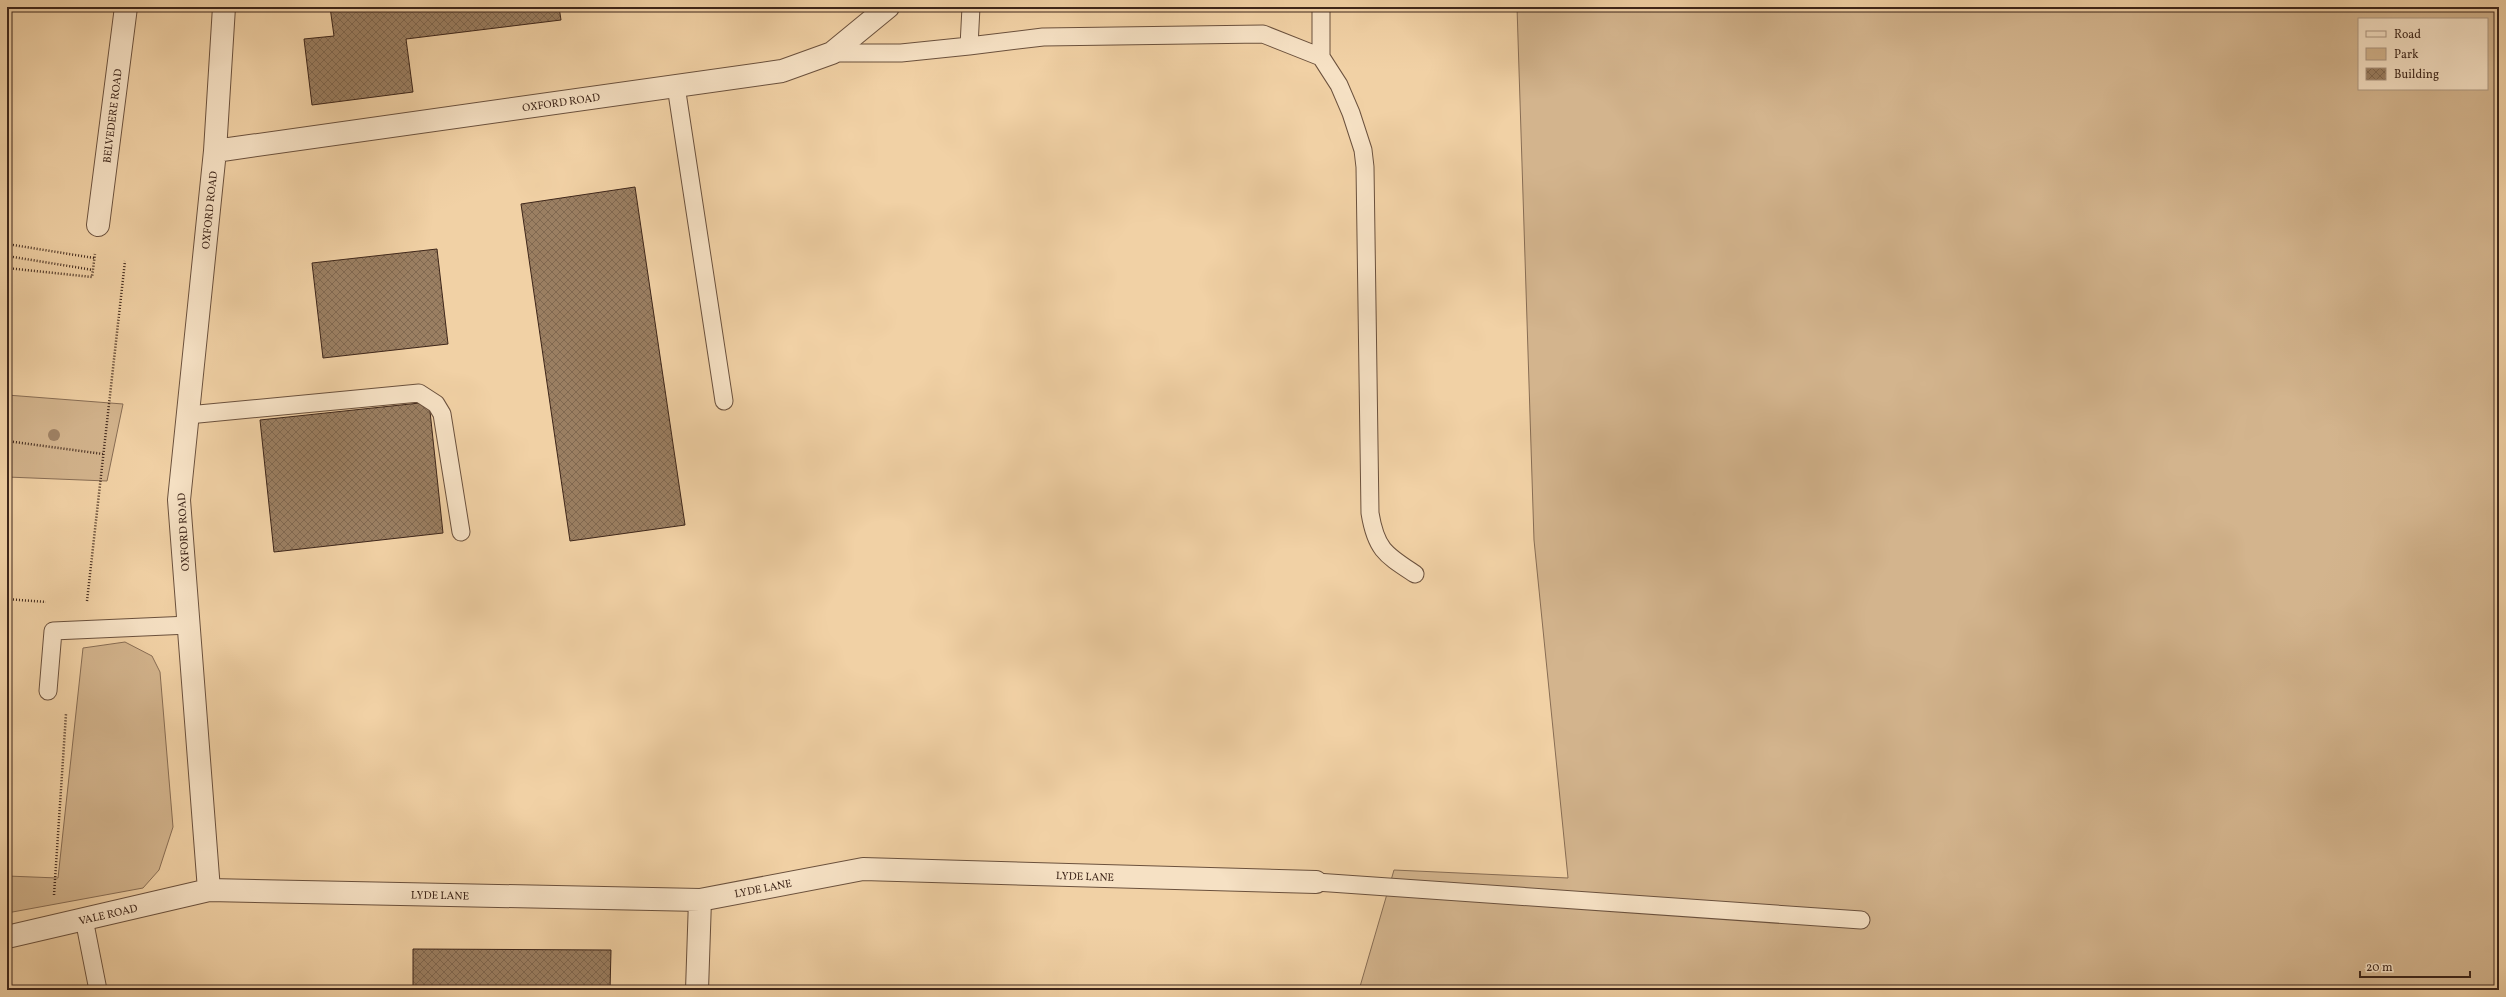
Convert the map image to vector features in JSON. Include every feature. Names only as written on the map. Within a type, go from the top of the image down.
[{"type":"street","name":"BELVEDERE ROAD","points":[[98,225],[126,7]]},
{"type":"street","name":"OXFORD ROAD","points":[[209,890],[179,500],[215,151],[224,7]]},
{"type":"street","name":"OXFORD ROAD","points":[[215,151],[782,70],[832,53],[888,7]]},
{"type":"street","name":"LYDE LANE","points":[[209,890],[700,900],[862,869],[1316,882]]},
{"type":"street","name":"VALE ROAD","points":[[7,938],[209,890]]},
{"type":"street","points":[[697,990],[700,900]]},
{"type":"lane","points":[[969,46],[971,7]]},
{"type":"lane","points":[[1321,7],[1321,57],[1339,85],[1351,113],[1363,150],[1365,167],[1370,513],[1373,532],[1386,555],[1415,574]]},
{"type":"lane","points":[[832,53],[901,53],[1043,37],[1263,34],[1321,57]]},
{"type":"lane","points":[[676,86],[724,401]]},
{"type":"lane","points":[[188,415],[419,393],[424,394],[436,404],[442,414],[461,532]]},
{"type":"lane","points":[[48,691],[53,631],[189,625]]},
{"type":"lane","points":[[1316,882],[1861,920]]},
{"type":"lane","points":[[84,919],[98,990]]},
{"type":"path","points":[[7,268],[92,278],[98,225]]},
{"type":"path","points":[[7,244],[94,258]]},
{"type":"path","points":[[7,256],[93,270]]},
{"type":"path","points":[[86,606],[125,261]]},
{"type":"path","points":[[7,441],[103,454]]},
{"type":"path","points":[[51,927],[66,709]]},
{"type":"green space","points":[[1517,7],[2499,7],[2499,990],[1359,990],[1394,870],[1568,878],[1534,540]]},
{"type":"green space","points":[[7,395],[123,404],[107,481],[7,477]]},
{"type":"green space","points":[[125,642],[152,656],[160,672],[173,827],[159,870],[143,888],[7,913],[7,876],[58,878],[83,648]]},
{"type":"building","points":[[330,7],[559,7],[561,20],[406,39],[413,92],[312,105],[304,39],[334,36]]},
{"type":"building","points":[[635,187],[685,525],[570,541],[521,204]]},
{"type":"building","points":[[437,249],[448,344],[323,358],[312,263]]},
{"type":"building","points":[[429,402],[443,533],[274,552],[260,420]]},
{"type":"building","points":[[413,949],[611,950],[610,990],[413,990]]}]
